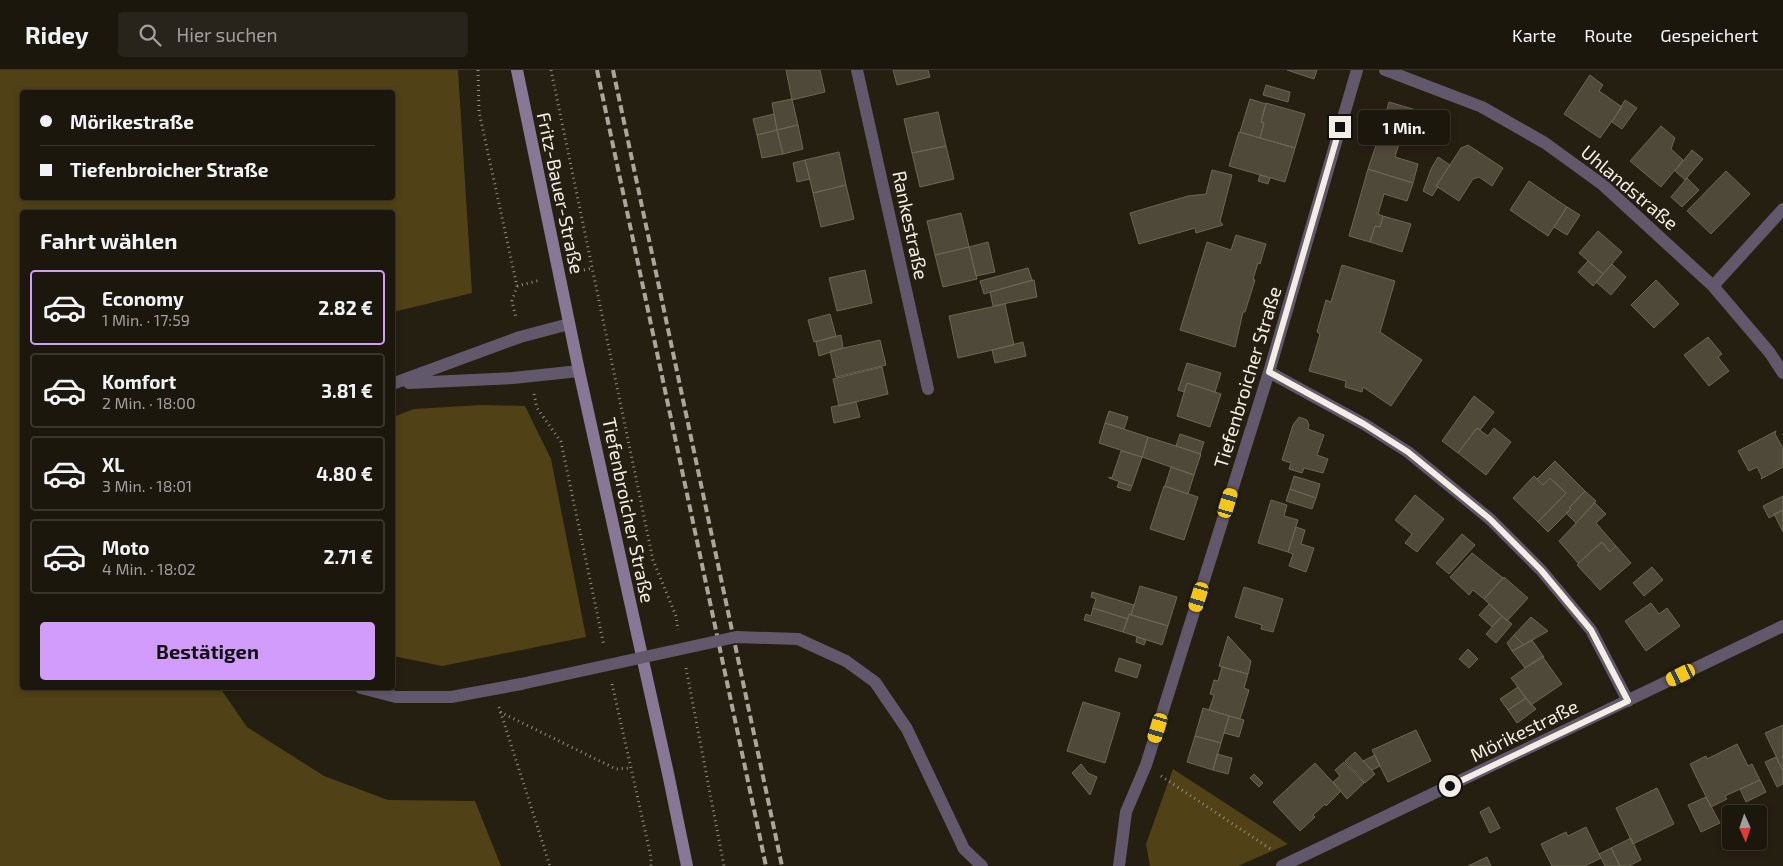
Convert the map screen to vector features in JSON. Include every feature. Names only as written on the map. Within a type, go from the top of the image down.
[{"type":"main road","name":"Fritz-Bauer-Straße","points":[[517,70],[569,324]]},
{"type":"main road","name":"Tiefenbroicher Straße","points":[[569,324],[687,866]]},
{"type":"street","name":"Rankestraße","points":[[857,70],[928,389]]},
{"type":"street","name":"Tiefenbroicher Straße","points":[[1119,866],[1126,812],[1146,765],[1269,372],[1356,70]]},
{"type":"street","name":"Uhlandstraße","points":[[1385,70],[1482,107],[1545,143],[1603,185],[1713,286],[1770,353],[1783,373]]},
{"type":"street","points":[[1713,286],[1783,209]]},
{"type":"street","points":[[395,384],[520,337],[569,324]]},
{"type":"street","points":[[395,384],[529,377],[579,371]]},
{"type":"street","points":[[1269,372],[1364,424],[1408,452],[1490,519],[1541,570],[1591,630],[1628,701]]},
{"type":"street","name":"Mörikestraße","points":[[1286,864],[1783,626]]},
{"type":"street","points":[[368,690],[396,697],[451,697],[521,684],[736,637],[798,639],[846,661],[875,682],[907,730],[964,849],[982,866]]},
{"type":"path","points":[[478,70],[479,112],[518,286]]},
{"type":"path","points":[[551,70],[653,560],[676,616],[679,635]]},
{"type":"path","points":[[529,377],[537,408],[561,442],[606,653]]},
{"type":"path","points":[[685,664],[724,866]]},
{"type":"path","points":[[612,681],[652,866]]},
{"type":"path","points":[[497,689],[500,712],[550,866]]},
{"type":"path","points":[[500,712],[616,769],[630,768]]},
{"type":"path","points":[[1146,765],[1286,864]]},
{"type":"shaded area","points":[[0,70],[458,70],[472,293],[395,312],[395,210],[20,210],[20,690],[221,690],[247,727],[324,776],[388,800],[475,801],[501,866],[0,866]]},
{"type":"shaded area","points":[[482,405],[525,406],[551,459],[586,637],[442,666],[395,656],[395,416],[414,409]]},
{"type":"shaded area","points":[[1173,769],[1288,844],[1238,866],[1150,866],[1146,844]]},
{"type":"building","points":[[786,70],[820,70],[825,92],[792,100]]},
{"type":"building","points":[[893,70],[928,70],[930,77],[897,85]]},
{"type":"building","points":[[1287,70],[1317,70],[1314,79]]},
{"type":"building","points":[[1590,75],[1603,85],[1599,91],[1622,107],[1600,138],[1564,114]]},
{"type":"building","points":[[1266,85],[1290,92],[1288,102],[1263,95]]},
{"type":"building","points":[[792,99],[798,125],[777,130],[772,103]]},
{"type":"building","points":[[1250,99],[1266,104],[1261,122],[1264,123],[1260,138],[1240,132]]},
{"type":"building","points":[[1625,100],[1637,108],[1622,129],[1612,122]]},
{"type":"building","points":[[1389,102],[1433,115],[1427,137],[1383,124]]},
{"type":"building","points":[[1266,103],[1305,114],[1295,148],[1260,138],[1264,123],[1261,122]]},
{"type":"building","points":[[938,112],[946,146],[912,153],[904,119]]},
{"type":"building","points":[[774,114],[777,130],[757,135],[753,119]]},
{"type":"building","points":[[1383,124],[1403,130],[1395,157],[1418,164],[1413,183],[1368,169]]},
{"type":"building","points":[[798,125],[803,149],[783,154],[777,130]]},
{"type":"building","points":[[1661,126],[1675,138],[1671,149],[1683,160],[1661,187],[1630,161]]},
{"type":"building","points":[[777,130],[783,154],[762,158],[757,135]]},
{"type":"building","points":[[1239,132],[1295,148],[1285,182],[1229,166]]},
{"type":"building","points":[[1468,145],[1503,168],[1492,186],[1479,177],[1473,179],[1459,201],[1436,186],[1461,148]]},
{"type":"building","points":[[946,146],[954,179],[920,187],[912,153]]},
{"type":"building","points":[[1692,150],[1703,159],[1685,180],[1675,171]]},
{"type":"building","points":[[839,152],[846,185],[813,193],[805,160]]},
{"type":"building","points":[[1438,157],[1450,165],[1436,186],[1438,187],[1432,196],[1423,191],[1431,169]]},
{"type":"building","points":[[805,160],[810,179],[797,182],[793,163]]},
{"type":"building","points":[[1368,169],[1413,183],[1407,201],[1384,194],[1378,214],[1383,216],[1380,227],[1375,226],[1370,242],[1349,236]]},
{"type":"building","points":[[1212,170],[1232,175],[1220,221],[1223,225],[1196,233],[1195,228],[1139,244],[1130,213],[1188,196],[1206,194]]},
{"type":"building","points":[[1726,171],[1750,194],[1711,234],[1687,211]]},
{"type":"building","points":[[1260,175],[1270,178],[1268,184],[1258,181]]},
{"type":"building","points":[[1687,178],[1699,190],[1682,207],[1671,197]]},
{"type":"building","points":[[1529,181],[1567,207],[1548,236],[1510,210]]},
{"type":"building","points":[[846,185],[854,219],[821,227],[813,193]]},
{"type":"building","points":[[1567,207],[1580,215],[1567,235],[1554,227]]},
{"type":"building","points":[[961,213],[969,247],[935,255],[927,221]]},
{"type":"building","points":[[1383,216],[1411,224],[1402,252],[1370,242],[1375,226],[1380,227]]},
{"type":"building","points":[[1598,231],[1622,252],[1603,274],[1579,253]]},
{"type":"building","points":[[1236,235],[1266,244],[1253,279],[1255,280],[1245,312],[1243,312],[1235,347],[1180,330],[1207,242],[1231,250]]},
{"type":"building","points":[[988,242],[995,272],[976,276],[969,247]]},
{"type":"building","points":[[969,247],[977,279],[943,287],[935,255]]},
{"type":"building","points":[[1588,261],[1603,274],[1593,286],[1578,272]]},
{"type":"building","points":[[1612,264],[1626,277],[1611,295],[1596,282]]},
{"type":"building","points":[[1342,265],[1395,281],[1380,332],[1422,360],[1391,406],[1363,387],[1362,392],[1345,387],[1346,381],[1309,371],[1320,334],[1317,332],[1326,300],[1331,302]]},
{"type":"building","points":[[1028,268],[1032,280],[984,294],[980,281]]},
{"type":"building","points":[[865,270],[872,303],[837,311],[829,278]]},
{"type":"building","points":[[1034,280],[1037,297],[993,306],[990,292]]},
{"type":"building","points":[[1656,280],[1679,304],[1654,328],[1631,305]]},
{"type":"building","points":[[1005,304],[1014,345],[958,358],[949,316]]},
{"type":"building","points":[[830,314],[836,336],[814,342],[808,320]]},
{"type":"building","points":[[841,335],[843,348],[819,356],[816,342]]},
{"type":"building","points":[[1708,337],[1722,354],[1718,357],[1729,371],[1709,386],[1684,355]]},
{"type":"building","points":[[880,340],[886,365],[836,377],[830,351]]},
{"type":"building","points":[[1023,342],[1026,356],[995,363],[992,350]]},
{"type":"building","points":[[1187,363],[1221,373],[1215,392],[1187,383],[1184,392],[1178,390]]},
{"type":"building","points":[[882,367],[888,394],[839,406],[833,379]]},
{"type":"building","points":[[1187,383],[1221,394],[1210,427],[1177,416]]},
{"type":"building","points":[[1474,396],[1494,412],[1480,430],[1477,428],[1458,453],[1442,441]]},
{"type":"building","points":[[856,402],[860,417],[834,423],[831,407]]},
{"type":"building","points":[[1109,411],[1128,417],[1124,429],[1105,423]]},
{"type":"building","points":[[1299,417],[1307,420],[1308,429],[1324,435],[1317,455],[1328,459],[1323,473],[1304,468],[1302,473],[1289,469],[1291,463],[1282,460],[1293,425]]},
{"type":"building","points":[[1105,423],[1148,437],[1142,457],[1099,443]]},
{"type":"building","points":[[1477,428],[1488,436],[1494,428],[1511,442],[1486,475],[1458,453]]},
{"type":"building","points":[[1776,431],[1775,434],[1783,448],[1783,467],[1761,479],[1762,477],[1757,467],[1749,471],[1738,451]]},
{"type":"building","points":[[1180,434],[1204,442],[1200,454],[1176,446]]},
{"type":"building","points":[[1148,437],[1201,454],[1194,475],[1142,457]]},
{"type":"building","points":[[1121,451],[1142,457],[1132,486],[1109,478],[1112,478]]},
{"type":"building","points":[[1555,461],[1585,491],[1569,508],[1571,509],[1548,532],[1538,522],[1566,493],[1550,478],[1543,485],[1537,479]]},
{"type":"building","points":[[1171,467],[1194,475],[1188,494],[1165,486]]},
{"type":"building","points":[[1294,476],[1320,484],[1316,498],[1290,489]]},
{"type":"building","points":[[1534,476],[1543,485],[1550,478],[1566,493],[1538,522],[1513,498]]},
{"type":"building","points":[[1119,482],[1132,486],[1130,491],[1117,487]]},
{"type":"building","points":[[1164,486],[1198,497],[1184,540],[1150,529]]},
{"type":"building","points":[[1290,489],[1316,498],[1312,509],[1286,501]]},
{"type":"building","points":[[1585,491],[1596,501],[1576,523],[1566,513]]},
{"type":"building","points":[[1415,495],[1444,519],[1417,552],[1405,543],[1412,534],[1395,520]]},
{"type":"building","points":[[1783,496],[1783,510],[1769,518],[1763,506]]},
{"type":"building","points":[[1271,500],[1287,505],[1284,516],[1298,520],[1288,552],[1258,543]]},
{"type":"building","points":[[1595,503],[1606,514],[1596,523],[1616,546],[1610,552],[1602,542],[1578,563],[1559,541]]},
{"type":"building","points":[[1783,510],[1783,532],[1774,514]]},
{"type":"building","points":[[1296,527],[1305,530],[1301,544],[1314,548],[1306,572],[1289,566],[1293,554],[1288,552]]},
{"type":"building","points":[[1462,534],[1475,545],[1449,574],[1436,563]]},
{"type":"building","points":[[1602,542],[1610,552],[1616,546],[1631,563],[1600,590],[1577,565]]},
{"type":"building","points":[[1472,553],[1503,578],[1484,599],[1473,590],[1469,595],[1450,577]]},
{"type":"building","points":[[1652,567],[1663,580],[1644,596],[1633,583]]},
{"type":"building","points":[[1504,577],[1528,598],[1507,621],[1484,599]]},
{"type":"building","points":[[1140,586],[1177,597],[1168,626],[1131,615]]},
{"type":"building","points":[[1244,587],[1283,599],[1273,632],[1261,629],[1262,625],[1235,617]]},
{"type":"building","points":[[1092,592],[1134,605],[1131,615],[1129,614],[1128,619],[1093,608],[1096,599],[1091,597]]},
{"type":"building","points":[[1651,603],[1659,614],[1667,608],[1680,626],[1646,651],[1625,621]]},
{"type":"building","points":[[1489,604],[1502,616],[1492,627],[1479,615]]},
{"type":"building","points":[[1093,608],[1128,619],[1123,632],[1084,620],[1086,614],[1091,616]]},
{"type":"building","points":[[1129,614],[1168,626],[1162,645],[1123,632]]},
{"type":"building","points":[[1502,616],[1512,624],[1496,643],[1486,634]]},
{"type":"building","points":[[1531,617],[1548,631],[1524,645],[1514,635]]},
{"type":"building","points":[[1514,635],[1524,645],[1512,651],[1507,643]]},
{"type":"building","points":[[1228,636],[1251,661],[1248,674],[1219,666]]},
{"type":"building","points":[[1137,637],[1146,640],[1144,645],[1136,642]]},
{"type":"building","points":[[1532,640],[1544,657],[1525,668],[1512,651]]},
{"type":"building","points":[[1468,649],[1478,659],[1469,668],[1459,659]]},
{"type":"building","points":[[1542,656],[1562,684],[1531,705],[1511,678]]},
{"type":"building","points":[[1119,658],[1141,665],[1137,678],[1115,671]]},
{"type":"building","points":[[1222,667],[1248,674],[1244,688],[1249,690],[1240,719],[1209,710],[1214,695],[1210,694],[1214,680],[1218,681]]},
{"type":"building","points":[[1518,687],[1526,698],[1508,710],[1500,699]]},
{"type":"building","points":[[1526,698],[1536,709],[1517,723],[1508,710]]},
{"type":"building","points":[[1083,702],[1120,713],[1105,763],[1067,751]]},
{"type":"building","points":[[1203,708],[1229,716],[1221,743],[1195,736]]},
{"type":"building","points":[[1229,716],[1244,720],[1239,737],[1224,733]]},
{"type":"building","points":[[1783,725],[1783,771],[1765,733]]},
{"type":"building","points":[[1416,730],[1431,761],[1388,782],[1372,750]]},
{"type":"building","points":[[1195,736],[1221,743],[1213,770],[1187,762]]},
{"type":"building","points":[[1737,744],[1748,766],[1752,764],[1760,780],[1725,796],[1727,799],[1711,807],[1690,764],[1706,756],[1707,759]]},
{"type":"building","points":[[1355,752],[1375,774],[1365,783],[1345,761]]},
{"type":"building","points":[[1217,754],[1232,758],[1228,774],[1213,770]]},
{"type":"building","points":[[1375,755],[1380,766],[1372,770],[1363,761]]},
{"type":"building","points":[[1776,757],[1783,771],[1783,784],[1777,787],[1765,762]]},
{"type":"building","points":[[1344,762],[1364,783],[1347,799],[1333,782],[1340,776],[1335,770]]},
{"type":"building","points":[[1315,763],[1341,791],[1326,806],[1325,804],[1313,815],[1315,817],[1300,831],[1273,802]]},
{"type":"building","points":[[1081,764],[1088,773],[1097,777],[1090,795],[1072,773]]},
{"type":"building","points":[[1254,774],[1263,783],[1259,787],[1250,778]]},
{"type":"building","points":[[1760,780],[1766,792],[1746,802],[1740,789]]},
{"type":"building","points":[[1657,788],[1674,824],[1633,844],[1616,808]]},
{"type":"building","points":[[1706,797],[1720,823],[1701,832],[1688,805]]},
{"type":"building","points":[[1489,807],[1500,828],[1490,833],[1480,812]]},
{"type":"building","points":[[1586,827],[1601,858],[1585,866],[1552,866],[1541,844],[1566,832],[1568,836]]},
{"type":"building","points":[[1631,838],[1641,860],[1629,866],[1620,866],[1611,848]]},
{"type":"building","points":[[1611,848],[1620,866],[1605,866],[1599,854]]},
{"type":"building","points":[[1487,857],[1491,866],[1468,866]]},
{"type":"railway","points":[[597,70],[766,866]]},
{"type":"railway","points":[[613,70],[782,866]]},
{"type":"route","points":[[1340,127],[1269,372],[1364,424],[1408,452],[1490,519],[1541,570],[1591,630],[1628,701],[1450,786]]}]
